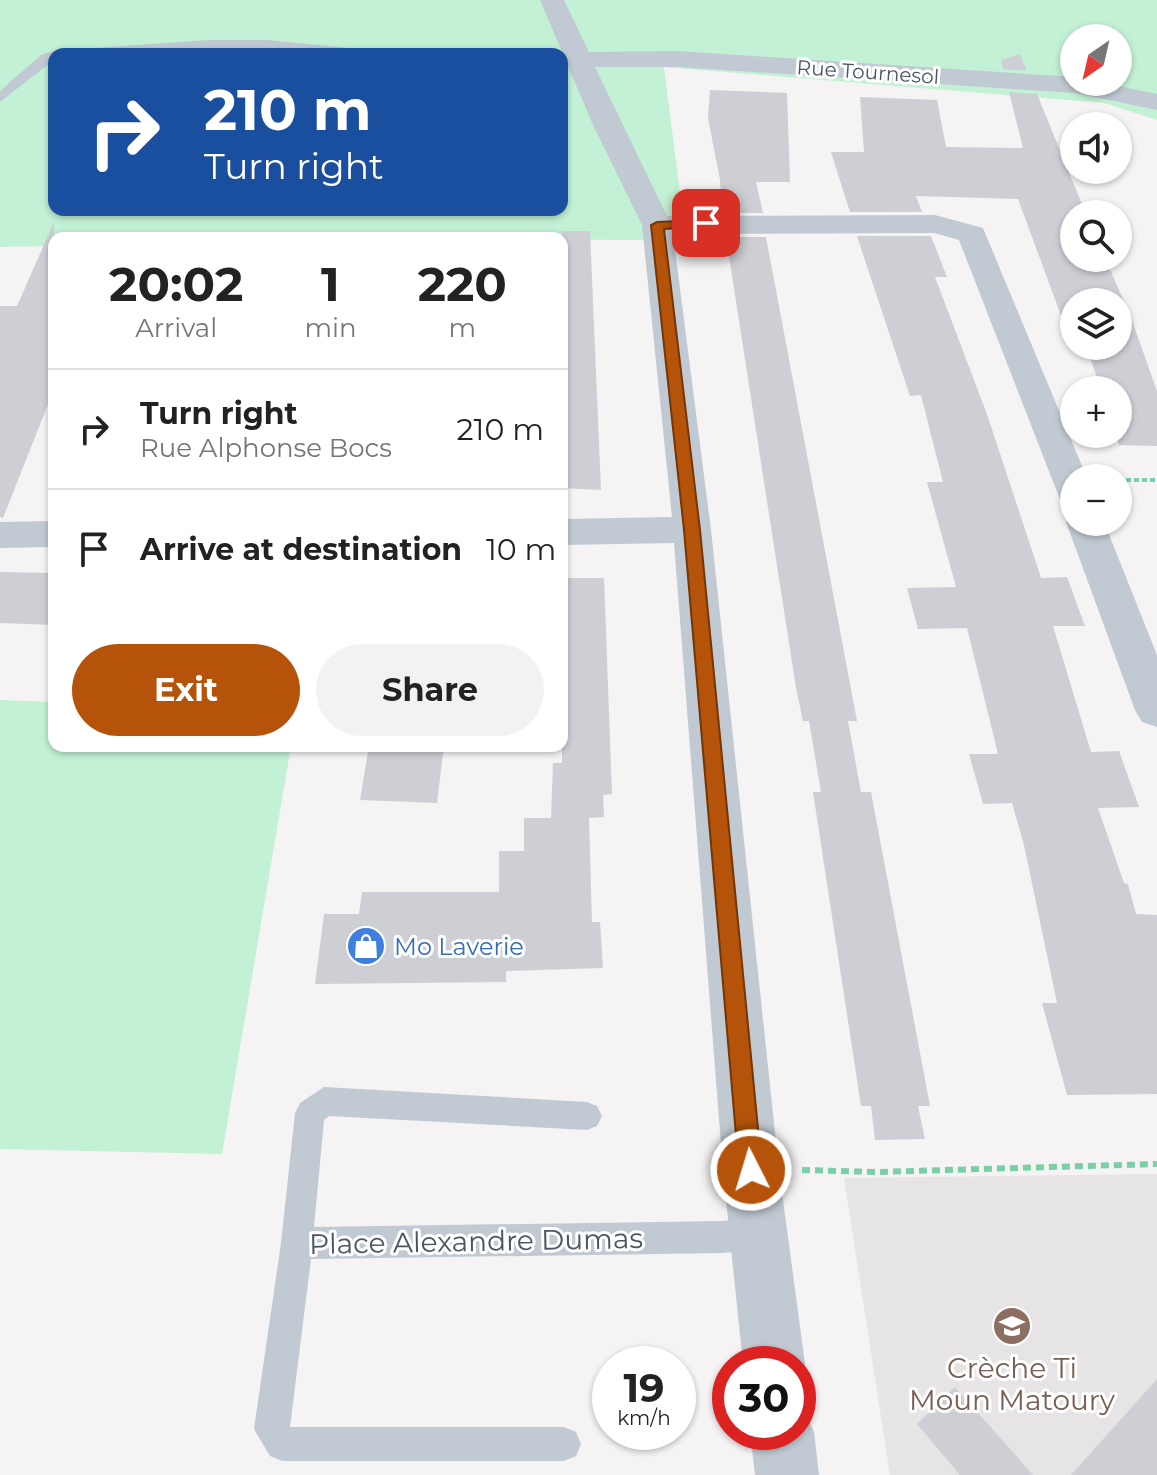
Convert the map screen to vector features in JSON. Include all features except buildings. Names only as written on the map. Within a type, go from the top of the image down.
[{"type":"street","points":[[552,0],[562,19],[568,48]]},
{"type":"street","name":"Rue Tournesol","points":[[570,60],[678,59],[1075,85],[1157,102]]},
{"type":"street","points":[[570,60],[657,225],[692,530],[751,1170],[772,1346]]},
{"type":"street","points":[[657,225],[935,224],[972,234],[1063,464]]},
{"type":"street","points":[[568,532],[692,530]]},
{"type":"street","points":[[0,535],[48,534]]},
{"type":"street","points":[[1090,536],[1157,710]]},
{"type":"street","points":[[784,1450],[787,1475]]},
{"type":"lane","points":[[152,48],[268,44],[308,48]]},
{"type":"lane","points":[[0,98],[48,57]]},
{"type":"lane","points":[[297,1243],[310,1113],[324,1101],[587,1116]]},
{"type":"lane","name":"Place Alexandre Dumas","points":[[564,1444],[282,1444],[271,1429],[297,1243],[723,1237],[759,1233]]},
{"type":"path","points":[[1132,480],[1157,480]]},
{"type":"path","points":[[751,1170],[876,1172],[1157,1164]]},
{"type":"shaded area","name":"Crèche Ti Moun Matoury","points":[[1157,1174],[1157,1475],[890,1475],[844,1178]]},
{"type":"green space","points":[[0,0],[1157,0],[1157,120],[1104,103],[664,67],[686,240],[568,240],[568,232],[48,232],[48,246],[0,247]]},
{"type":"green space","points":[[0,700],[48,702],[48,752],[290,752],[222,1154],[0,1149]]},
{"type":"place","name":"Mo Laverie","points":[[366,946]]},
{"type":"place","name":"Crèche Ti Moun Matoury","points":[[1012,1326]]},
{"type":"route","points":[[706,223],[657,225],[692,530],[751,1170]]}]
